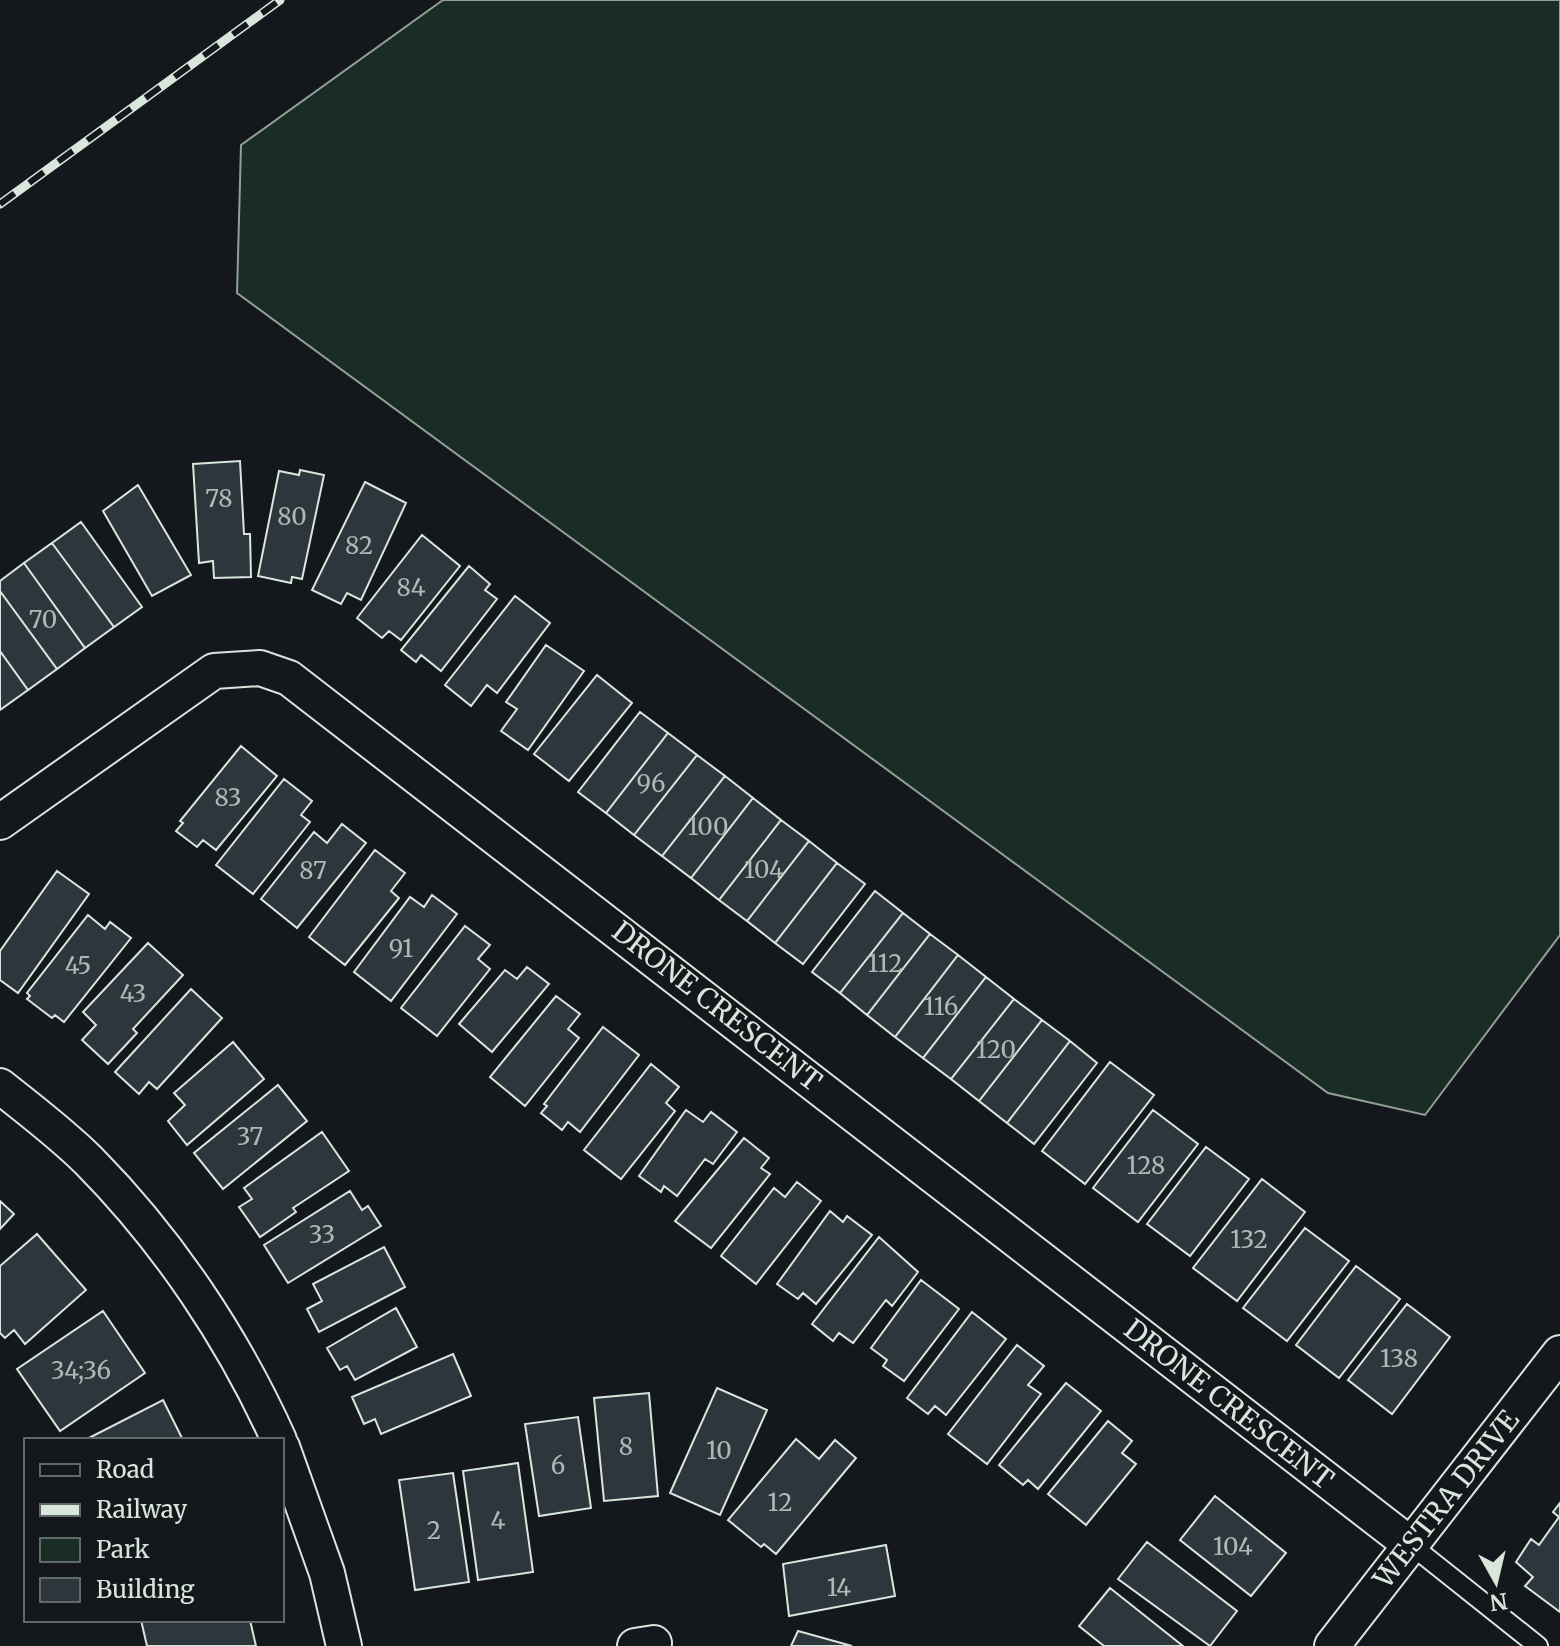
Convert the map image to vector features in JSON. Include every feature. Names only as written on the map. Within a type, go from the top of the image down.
[{"type":"street","name":"DRONE CRESCENT","points":[[0,822],[214,671],[260,668],[289,678],[1411,1545]]},
{"type":"street","points":[[0,1086],[90,1162],[163,1247],[227,1340],[278,1438]]},
{"type":"street","name":"WESTRA DRIVE","points":[[1332,1646],[1560,1353]]},
{"type":"street","points":[[284,1453],[327,1573],[344,1646]]},
{"type":"lane","points":[[1411,1545],[1538,1646]]},
{"type":"green space","points":[[443,0],[1560,0],[1560,935],[1425,1115],[1328,1093],[237,293],[241,145]]},
{"type":"building","points":[[240,461],[244,534],[250,534],[251,577],[214,578],[213,561],[199,563],[193,464]]},
{"type":"building","points":[[300,470],[324,475],[302,579],[292,577],[291,583],[258,576],[279,471],[299,475]]},
{"type":"building","points":[[365,482],[406,503],[361,600],[347,593],[341,604],[312,590]]},
{"type":"building","points":[[138,485],[191,575],[152,596],[103,511]]},
{"type":"building","points":[[81,522],[142,607],[114,627],[52,543]]},
{"type":"building","points":[[422,535],[460,566],[401,640],[389,631],[382,638],[357,618]]},
{"type":"building","points":[[52,543],[114,627],[85,648],[24,563]]},
{"type":"building","points":[[24,563],[85,648],[57,669],[0,591],[0,581]]},
{"type":"building","points":[[469,566],[490,584],[485,590],[497,599],[441,671],[421,655],[416,662],[401,650]]},
{"type":"building","points":[[0,591],[57,669],[28,690],[0,651]]},
{"type":"building","points":[[515,596],[550,623],[497,693],[487,685],[471,706],[445,685]]},
{"type":"building","points":[[546,645],[584,671],[528,750],[501,731],[517,709],[506,702]]},
{"type":"building","points":[[0,651],[28,690],[0,710]]},
{"type":"building","points":[[597,675],[632,703],[569,781],[534,754]]},
{"type":"building","points":[[640,712],[668,733],[606,813],[578,792]]},
{"type":"building","points":[[668,733],[697,755],[634,835],[606,813]]},
{"type":"building","points":[[241,746],[277,776],[216,850],[203,840],[197,847],[176,831],[183,823],[180,821]]},
{"type":"building","points":[[697,755],[725,776],[662,856],[634,835]]},
{"type":"building","points":[[725,776],[753,798],[691,878],[662,856]]},
{"type":"building","points":[[284,779],[312,801],[301,815],[310,822],[253,894],[216,865]]},
{"type":"building","points":[[753,798],[781,820],[719,900],[691,878]]},
{"type":"building","points":[[781,820],[809,841],[747,921],[719,900]]},
{"type":"building","points":[[342,824],[366,843],[297,928],[261,899],[314,832],[327,843]]},
{"type":"building","points":[[809,841],[837,863],[775,943],[747,921]]},
{"type":"building","points":[[375,850],[405,873],[391,891],[399,898],[345,965],[309,937]]},
{"type":"building","points":[[837,863],[865,884],[803,964],[775,943]]},
{"type":"building","points":[[57,871],[89,894],[18,993],[0,980],[0,951]]},
{"type":"building","points":[[875,891],[903,913],[840,993],[812,972]]},
{"type":"building","points":[[432,895],[457,914],[391,1001],[354,972],[410,897],[424,907]]},
{"type":"building","points":[[903,913],[930,934],[867,1015],[840,993]]},
{"type":"building","points":[[88,915],[105,929],[110,922],[131,938],[64,1022],[55,1015],[52,1018],[27,999],[30,996],[27,993]]},
{"type":"building","points":[[465,926],[490,945],[478,959],[490,969],[437,1036],[401,1008]]},
{"type":"building","points":[[930,934],[958,955],[895,1037],[867,1015]]},
{"type":"building","points":[[148,943],[183,975],[133,1029],[137,1033],[108,1064],[82,1040],[96,1025],[83,1012]]},
{"type":"building","points":[[958,955],[986,977],[923,1058],[895,1037]]},
{"type":"building","points":[[527,967],[549,984],[492,1052],[459,1024],[505,970],[517,979]]},
{"type":"building","points":[[986,977],[1014,999],[951,1079],[923,1058]]},
{"type":"building","points":[[191,989],[222,1018],[157,1089],[149,1082],[139,1094],[115,1072]]},
{"type":"building","points":[[556,996],[580,1014],[568,1029],[579,1038],[525,1106],[490,1077]]},
{"type":"building","points":[[1014,999],[1042,1020],[979,1101],[951,1079]]},
{"type":"building","points":[[1042,1020],[1070,1041],[1007,1123],[979,1101]]},
{"type":"building","points":[[603,1027],[639,1055],[580,1132],[568,1122],[562,1130],[541,1113],[547,1106],[544,1104]]},
{"type":"building","points":[[1070,1041],[1097,1063],[1034,1144],[1007,1123]]},
{"type":"building","points":[[233,1042],[264,1079],[187,1145],[168,1121],[185,1105],[174,1093]]},
{"type":"building","points":[[1110,1062],[1154,1095],[1085,1184],[1042,1151]]},
{"type":"building","points":[[651,1064],[679,1087],[666,1103],[675,1111],[621,1179],[584,1150]]},
{"type":"building","points":[[278,1085],[307,1121],[223,1189],[194,1153]]},
{"type":"building","points":[[686,1110],[703,1122],[711,1112],[737,1132],[713,1164],[705,1159],[677,1196],[664,1186],[661,1192],[639,1176]]},
{"type":"building","points":[[1153,1110],[1198,1144],[1138,1222],[1093,1188]]},
{"type":"building","points":[[322,1132],[349,1171],[293,1208],[296,1212],[260,1237],[239,1207],[252,1199],[244,1188]]},
{"type":"building","points":[[744,1138],[769,1158],[761,1168],[770,1174],[711,1248],[675,1221]]},
{"type":"building","points":[[1206,1147],[1249,1179],[1190,1256],[1147,1224]]},
{"type":"building","points":[[1262,1179],[1305,1212],[1237,1301],[1193,1268]]},
{"type":"building","points":[[797,1182],[821,1201],[756,1284],[721,1256],[774,1188],[785,1197]]},
{"type":"building","points":[[350,1191],[362,1210],[368,1206],[381,1226],[288,1283],[264,1245]]},
{"type":"building","points":[[0,1201],[14,1214],[0,1229]]},
{"type":"building","points":[[830,1211],[843,1222],[847,1216],[872,1235],[816,1304],[803,1293],[798,1299],[777,1284]]},
{"type":"building","points":[[1305,1228],[1349,1261],[1287,1341],[1243,1308]]},
{"type":"building","points":[[37,1234],[86,1290],[25,1344],[14,1330],[5,1338],[0,1333],[0,1266]]},
{"type":"building","points":[[879,1237],[918,1272],[892,1306],[886,1300],[853,1343],[839,1333],[833,1341],[812,1324]]},
{"type":"building","points":[[384,1247],[405,1287],[319,1332],[307,1309],[322,1301],[313,1284]]},
{"type":"building","points":[[1356,1266],[1400,1299],[1339,1378],[1296,1345]]},
{"type":"building","points":[[921,1280],[959,1309],[904,1381],[883,1366],[887,1360],[871,1348]]},
{"type":"building","points":[[1407,1304],[1450,1337],[1392,1414],[1348,1380]]},
{"type":"building","points":[[396,1308],[417,1347],[355,1380],[347,1366],[340,1370],[327,1348]]},
{"type":"building","points":[[103,1311],[145,1373],[60,1431],[17,1369]]},
{"type":"building","points":[[972,1312],[1006,1339],[946,1415],[935,1406],[928,1414],[907,1398]]},
{"type":"building","points":[[1017,1345],[1044,1366],[1028,1385],[1041,1394],[987,1464],[948,1434]]},
{"type":"building","points":[[453,1354],[471,1396],[381,1434],[375,1419],[364,1424],[352,1397]]},
{"type":"building","points":[[1066,1383],[1101,1411],[1038,1489],[1028,1480],[1023,1485],[999,1465]]},
{"type":"building","points":[[717,1388],[767,1410],[720,1515],[670,1493]]},
{"type":"building","points":[[649,1393],[658,1496],[604,1501],[594,1398]]},
{"type":"building","points":[[163,1400],[182,1438],[89,1438]]},
{"type":"building","points":[[578,1417],[591,1508],[539,1516],[525,1424]]},
{"type":"building","points":[[1108,1421],[1132,1441],[1122,1453],[1136,1464],[1086,1525],[1048,1494]]},
{"type":"building","points":[[796,1439],[819,1459],[835,1440],[856,1458],[776,1554],[764,1544],[761,1547],[728,1520]]},
{"type":"building","points":[[518,1463],[533,1572],[478,1580],[463,1471]]},
{"type":"building","points":[[453,1473],[469,1582],[415,1590],[399,1480]]},
{"type":"building","points":[[1215,1496],[1286,1553],[1251,1596],[1180,1540]]},
{"type":"building","points":[[1560,1503],[1560,1612],[1525,1586],[1533,1577],[1516,1562],[1531,1539],[1539,1545],[1559,1517],[1553,1512]]},
{"type":"building","points":[[1147,1542],[1237,1611],[1210,1646],[1118,1579]]},
{"type":"building","points":[[886,1545],[895,1596],[789,1616],[783,1564]]},
{"type":"building","points":[[1110,1588],[1183,1646],[1104,1646],[1079,1626]]},
{"type":"building","points":[[141,1622],[250,1622],[256,1646],[147,1646]]},
{"type":"building","points":[[798,1631],[852,1646],[791,1646]]},
{"type":"railway","points":[[0,204],[280,0]]}]
